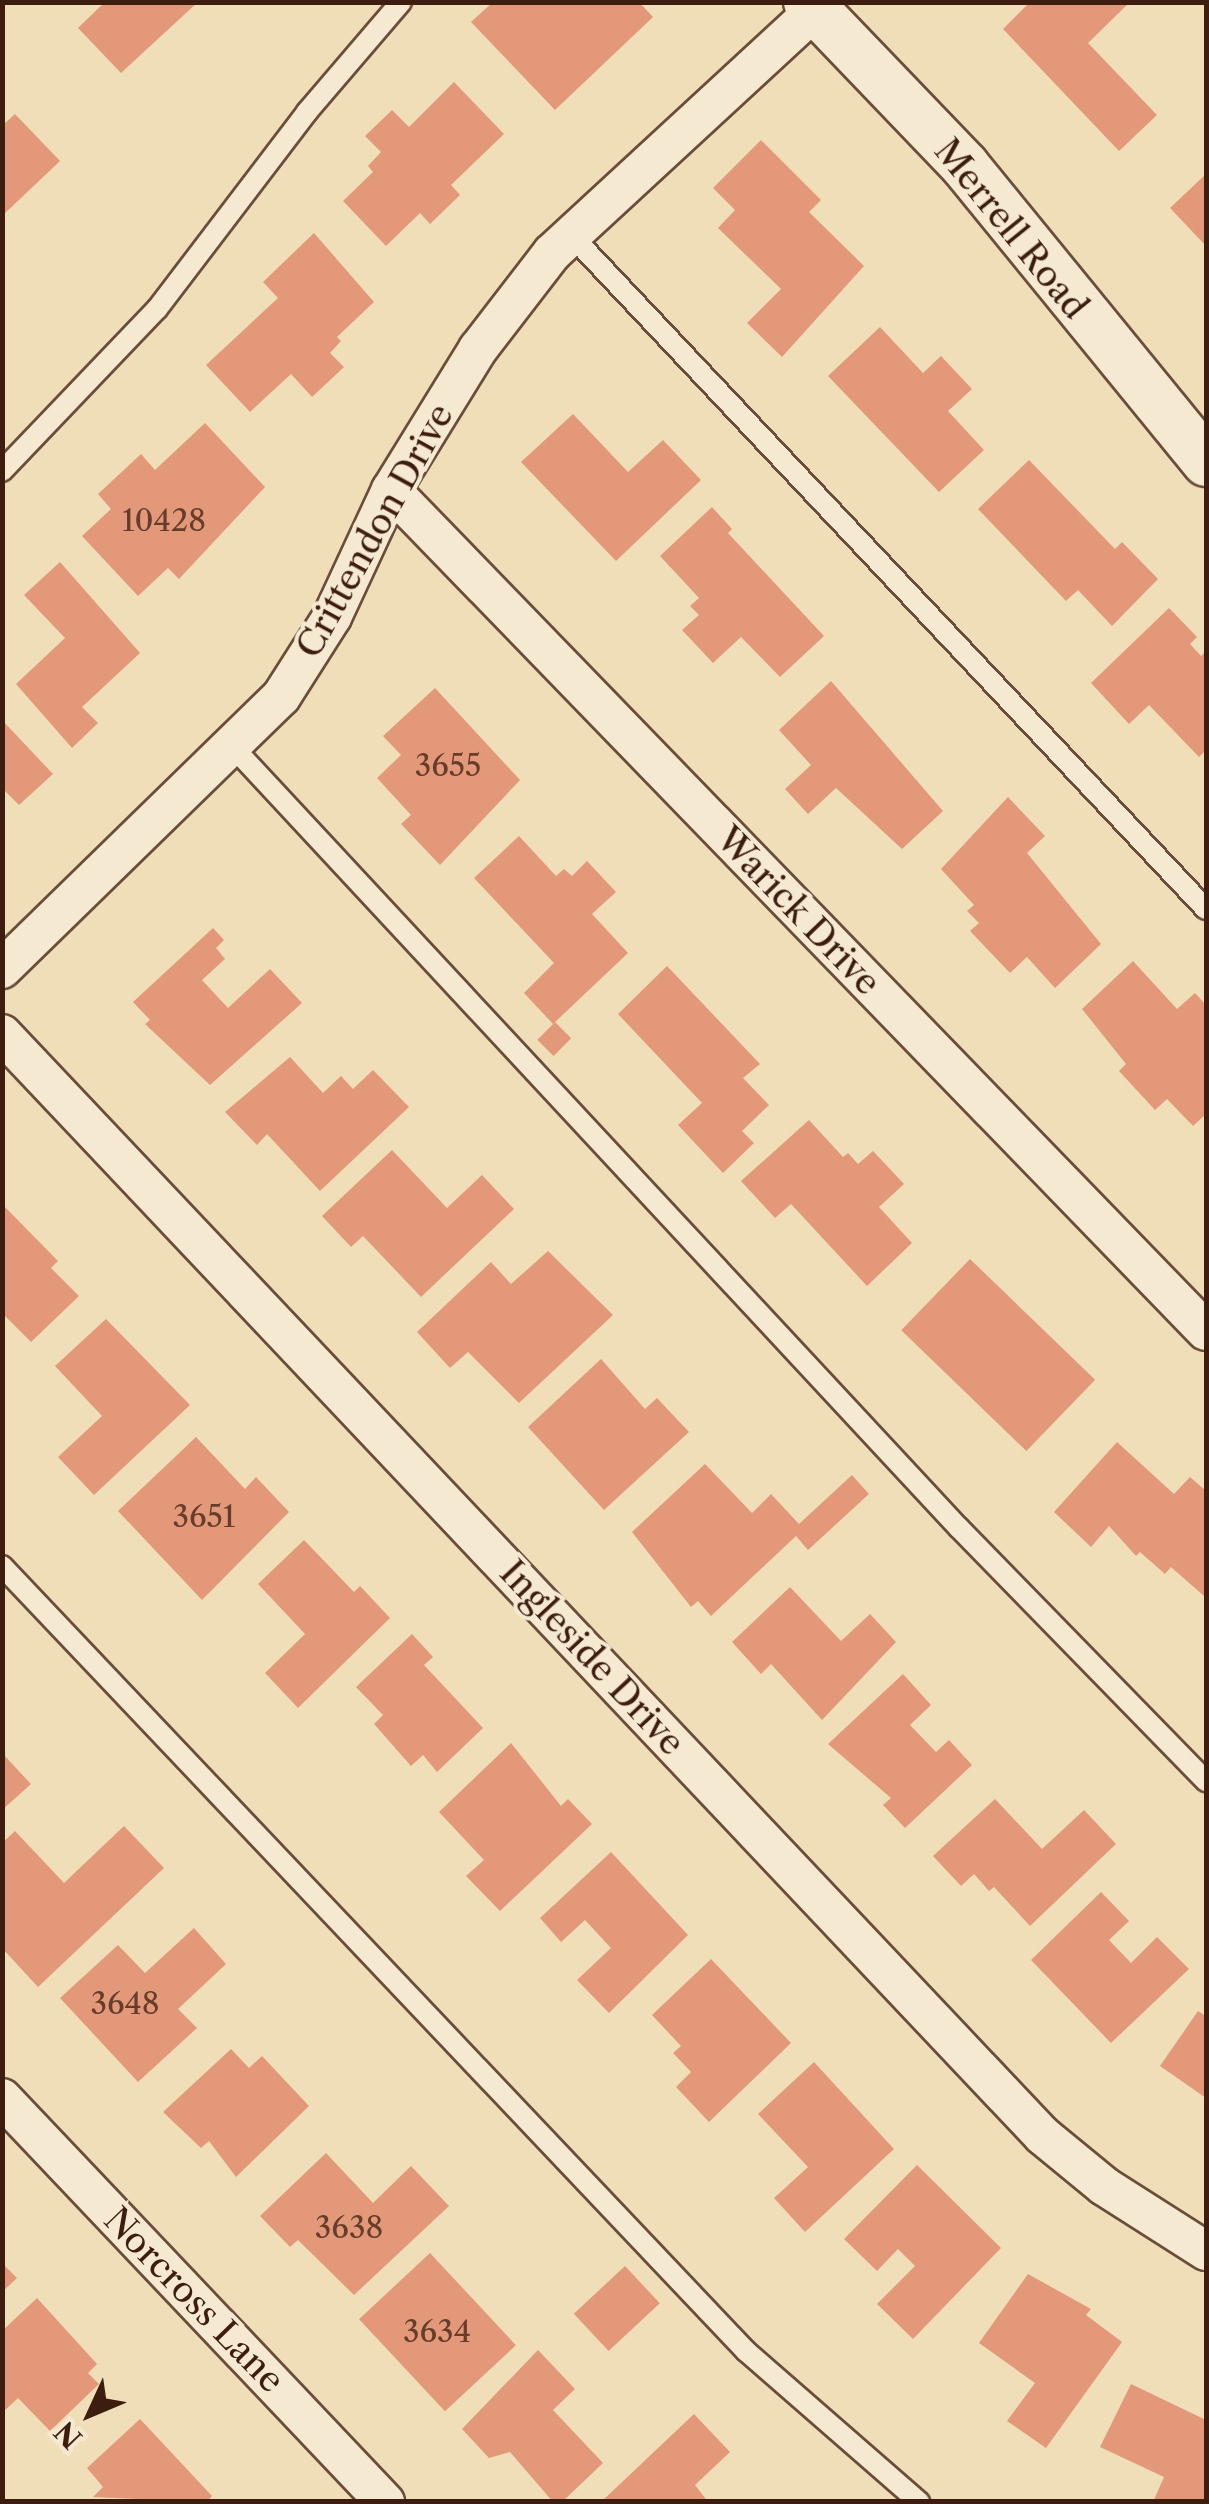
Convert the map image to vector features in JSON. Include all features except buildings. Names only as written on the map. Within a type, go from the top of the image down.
[{"type":"street","name":"Crittendon Drive","points":[[2,969],[281,697],[332,617],[390,490],[478,349],[571,235],[816,5]]},
{"type":"street","name":"Merrell Road","points":[[816,5],[965,166],[1206,462]]},
{"type":"street","name":"Warick Drive","points":[[390,490],[1206,1331]]},
{"type":"street","name":"Ingleside Drive","points":[[2,1034],[1042,2134],[1104,2186],[1206,2251]]},
{"type":"street","name":"Norcross Lane","points":[[2,2098],[385,2502]]},
{"type":"lane","points":[[2,471],[157,309],[306,112],[401,2]]},
{"type":"lane","points":[[571,235],[1206,910]]},
{"type":"lane","points":[[232,746],[959,1528],[1206,1781]]},
{"type":"lane","points":[[2,1566],[746,2351],[919,2502]]}]
